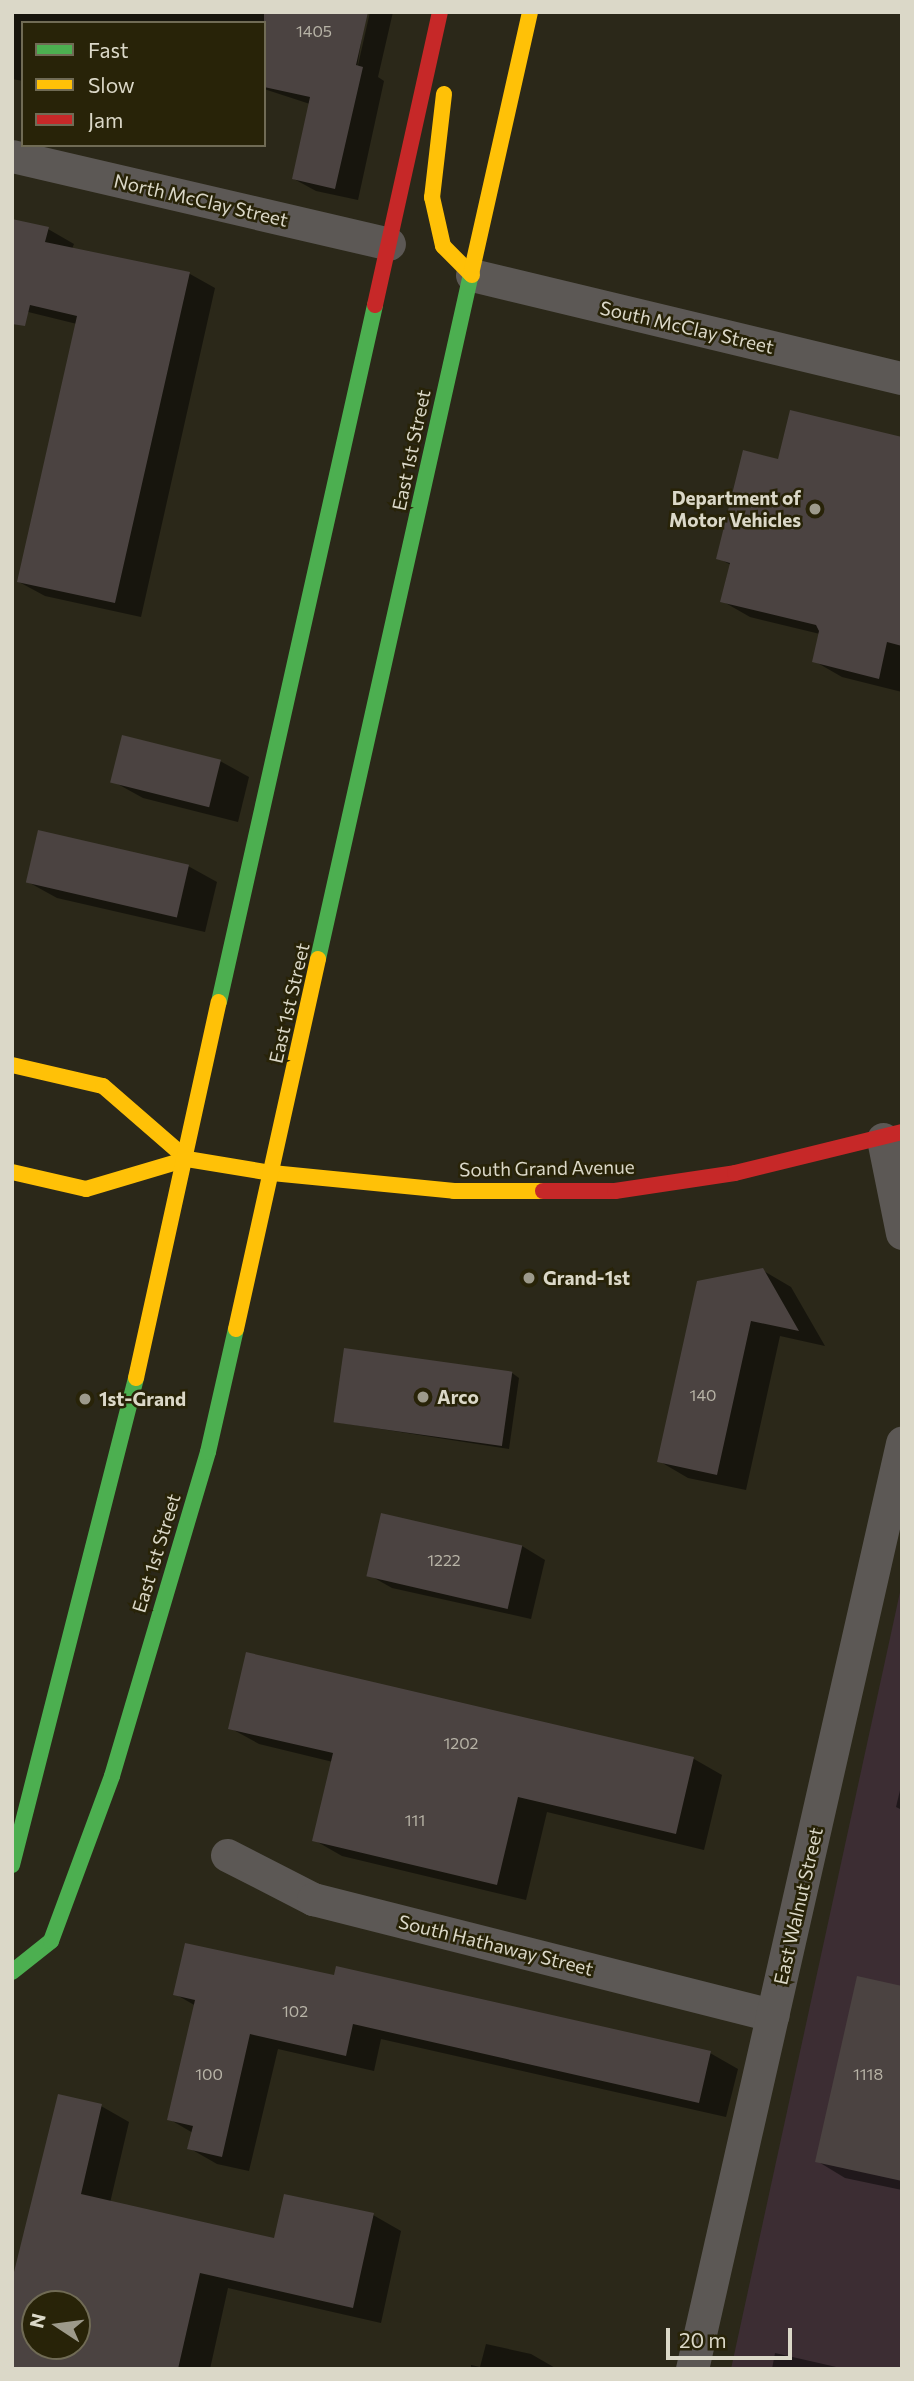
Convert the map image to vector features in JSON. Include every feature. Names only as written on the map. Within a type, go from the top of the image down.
[{"type":"main road","points":[[12,1865],[122,1439],[187,1159],[440,12]]},
{"type":"main road","points":[[449,52],[454,12]]},
{"type":"main road","name":"East 1st Street","points":[[12,1972],[51,1941],[112,1776],[208,1452],[530,12]]},
{"type":"main road","points":[[446,78],[432,197],[443,246],[472,275]]},
{"type":"main road","points":[[12,1065],[103,1086],[187,1159]]},
{"type":"main road","name":"South Grand Avenue","points":[[187,1159],[272,1172],[454,1191],[615,1191],[735,1173],[892,1135]]},
{"type":"main road","points":[[12,1172],[86,1189],[187,1159]]},
{"type":"street","name":"North McClay Street","points":[[12,156],[389,244]]},
{"type":"street","name":"South McClay Street","points":[[472,275],[902,378]]},
{"type":"street","points":[[892,1135],[902,1233]]},
{"type":"street","name":"East Walnut Street","points":[[692,2369],[902,1443]]},
{"type":"street","name":"South Hathaway Street","points":[[227,1854],[313,1899],[773,2015]]},
{"type":"shaded area","points":[[902,1583],[902,2369],[731,2369]]},
{"type":"building","points":[[264,12],[368,12],[356,65],[363,67],[335,189],[292,179],[310,97],[266,87]]},
{"type":"building","points":[[12,219],[49,227],[45,242],[190,272],[115,603],[17,582],[77,316],[30,305],[25,326],[12,324]]},
{"type":"building","name":"Department of Motor Vehicles","points":[[790,410],[902,437],[902,646],[887,642],[879,679],[812,662],[819,631],[816,625],[720,602],[730,563],[716,559],[743,450],[778,459]]},
{"type":"building","points":[[122,735],[221,760],[209,807],[110,783]]},
{"type":"building","points":[[38,830],[189,865],[177,917],[26,883]]},
{"type":"building","points":[[763,1268],[799,1331],[751,1321],[717,1475],[657,1462],[697,1281]]},
{"type":"building","name":"Arco","points":[[344,1348],[512,1372],[502,1446],[334,1422]]},
{"type":"building","points":[[381,1513],[522,1546],[508,1609],[366,1576]]},
{"type":"building","points":[[246,1652],[694,1757],[676,1834],[518,1797],[497,1885],[312,1841],[333,1753],[228,1729]]},
{"type":"building","points":[[185,1943],[334,1975],[336,1966],[711,2051],[699,2103],[353,2024],[346,2056],[250,2034],[222,2157],[187,2149],[193,2126],[167,2120],[195,2000],[173,1995]]},
{"type":"building","points":[[857,1976],[902,1986],[902,2181],[815,2162]]},
{"type":"building","points":[[58,2094],[102,2104],[81,2194],[274,2238],[284,2194],[374,2213],[353,2308],[200,2273],[178,2369],[12,2369],[12,2280]]},
{"type":"traffic: fast","points":[[318,959],[471,274]]},
{"type":"traffic: fast","points":[[219,1002],[375,305]]},
{"type":"traffic: fast","points":[[12,1972],[51,1941],[112,1776],[208,1452],[236,1329]]},
{"type":"traffic: fast","points":[[12,1865],[136,1378]]},
{"type":"traffic: slow","points":[[471,274],[530,12]]},
{"type":"traffic: slow","points":[[444,94],[432,197],[443,246],[472,275]]},
{"type":"traffic: slow","points":[[236,1329],[318,959]]},
{"type":"traffic: slow","points":[[136,1378],[219,1002]]},
{"type":"traffic: slow","points":[[12,1065],[103,1086],[187,1159]]},
{"type":"traffic: slow","points":[[12,1172],[86,1189],[187,1159],[272,1173],[454,1191],[543,1191]]},
{"type":"traffic: jam","points":[[375,305],[440,12]]},
{"type":"traffic: jam","points":[[543,1191],[615,1191],[735,1173],[902,1132]]},
{"type":"place","name":"Department of Motor Vehicles","points":[[815,509]]},
{"type":"place","name":"Grand-1st","points":[[529,1278]]},
{"type":"place","name":"Arco","points":[[423,1397]]},
{"type":"place","name":"1st-Grand","points":[[85,1399]]}]
